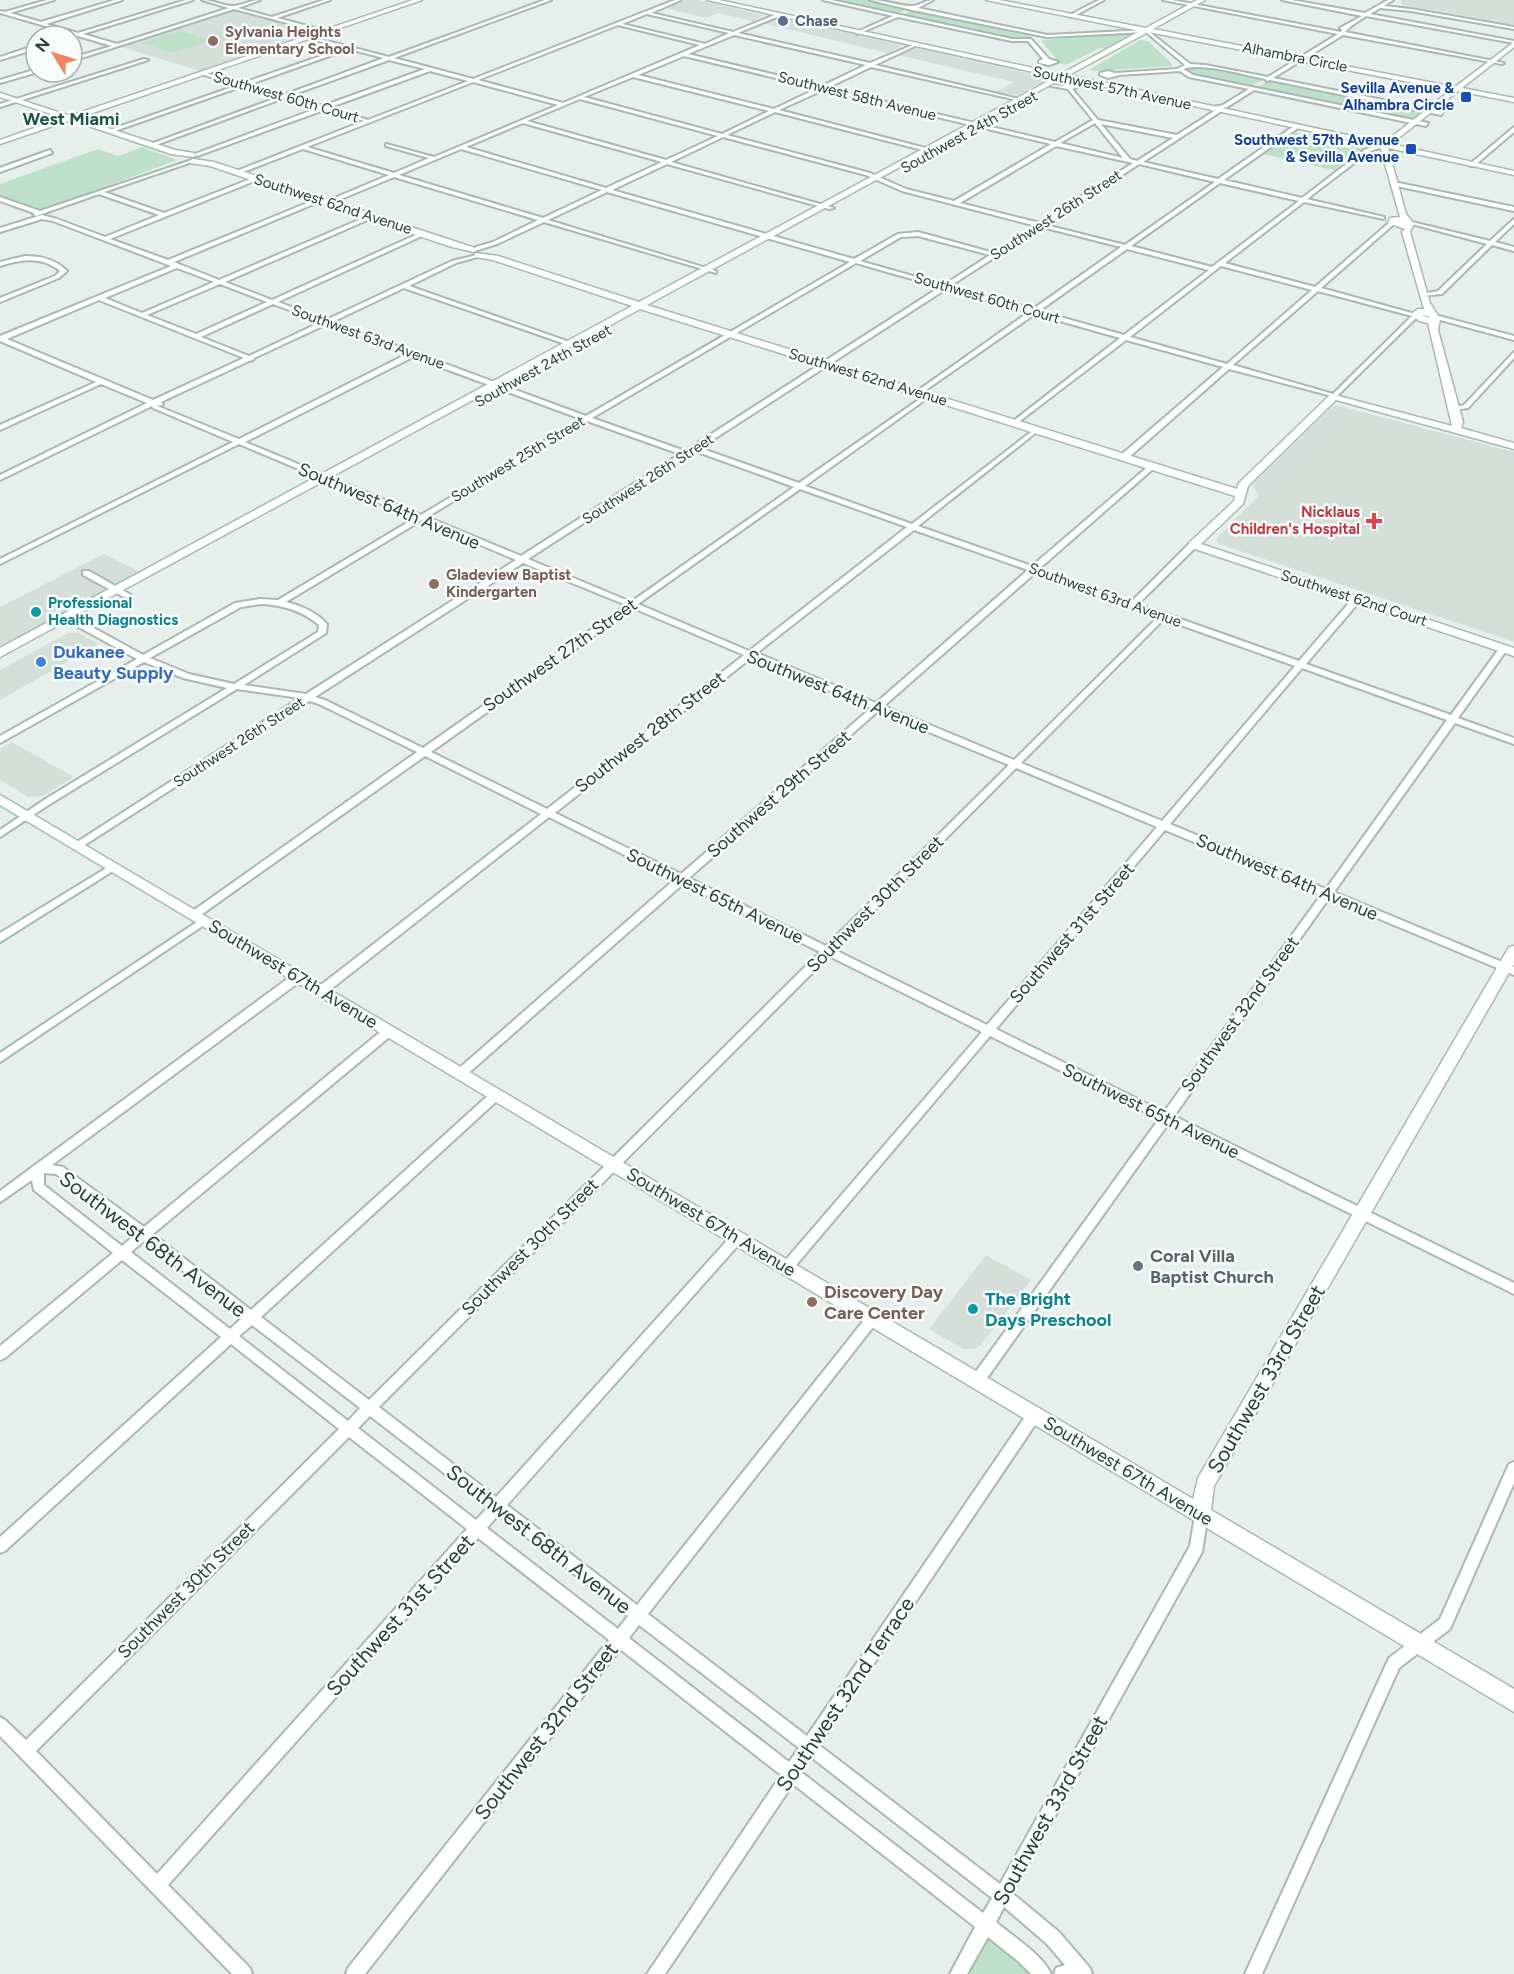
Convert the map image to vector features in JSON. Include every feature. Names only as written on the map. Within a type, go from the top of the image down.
[{"type":"street","points":[[2,13],[52,0]]},
{"type":"street","points":[[2,13],[41,24],[120,0]]},
{"type":"street","points":[[84,32],[189,0]]},
{"type":"street","points":[[204,0],[325,32]]},
{"type":"street","points":[[84,56],[258,0]]},
{"type":"street","points":[[272,18],[328,0]]},
{"type":"street","points":[[0,142],[419,0]]},
{"type":"street","points":[[151,145],[549,0]]},
{"type":"street","points":[[236,173],[679,0]]},
{"type":"street","name":"Southwest 57th Avenue","points":[[710,0],[1514,173]]},
{"type":"street","points":[[825,0],[1012,40],[1029,40],[1034,37],[1030,33]]},
{"type":"street","points":[[872,0],[1051,37],[1147,31],[1188,65]]},
{"type":"street","points":[[859,33],[931,0]]},
{"type":"street","name":"Alhambra Circle","points":[[989,0],[1012,1],[1073,15],[1138,26],[1147,31],[1159,31],[1514,100]]},
{"type":"street","points":[[1073,15],[1102,0]]},
{"type":"street","points":[[1165,0],[1502,63]]},
{"type":"street","name":"Southwest 24th Street","points":[[0,653],[122,592],[1202,0]]},
{"type":"street","points":[[1284,0],[1514,43]]},
{"type":"street","points":[[1390,1],[1411,10]]},
{"type":"street","name":"Southwest 26th Street","points":[[77,846],[1390,1]]},
{"type":"street","points":[[1381,8],[1411,10],[1514,28]]},
{"type":"street","points":[[647,13],[1021,100]]},
{"type":"street","points":[[168,263],[395,174],[777,15]]},
{"type":"street","points":[[618,24],[705,45]]},
{"type":"street","points":[[84,37],[115,45]]},
{"type":"street","points":[[309,37],[562,104]]},
{"type":"street","points":[[1029,40],[1047,60]]},
{"type":"street","points":[[1014,423],[1368,150],[1384,146],[1514,43]]},
{"type":"street","points":[[0,478],[913,45]]},
{"type":"street","points":[[110,131],[349,47]]},
{"type":"street","points":[[1505,52],[1514,48]]},
{"type":"street","points":[[0,58],[24,51]]},
{"type":"street","name":"Southwest 58th Avenue","points":[[683,54],[1054,144],[1514,249]]},
{"type":"street","points":[[1387,158],[1396,148],[1514,54]]},
{"type":"street","points":[[0,106],[146,60]]},
{"type":"street","points":[[1179,70],[1188,65],[1202,65],[1441,113]]},
{"type":"street","points":[[0,230],[430,69]]},
{"type":"street","points":[[1116,74],[1179,70],[1191,76],[1426,124]]},
{"type":"street","name":"Southwest 60th Court","points":[[203,73],[368,121]]},
{"type":"street","points":[[0,82],[24,75]]},
{"type":"street","points":[[632,75],[930,150]]},
{"type":"street","points":[[1063,77],[1065,83],[1129,161]]},
{"type":"street","name":"Southwest 24th Street","points":[[1021,100],[1053,86],[1063,77]]},
{"type":"street","points":[[1053,86],[1069,88],[1086,82]]},
{"type":"street","name":"Southwest 62nd Avenue","points":[[0,95],[643,307],[1241,494]]},
{"type":"street","points":[[578,98],[722,135],[877,179],[898,188],[1213,269]]},
{"type":"street","points":[[956,203],[1097,120],[1178,137]]},
{"type":"street","points":[[521,121],[827,206]]},
{"type":"street","name":"Southwest 27th Street","points":[[0,1058],[199,918],[423,752],[800,486],[1034,312],[1296,127]]},
{"type":"street","points":[[1472,165],[1514,129]]},
{"type":"street","points":[[388,145],[433,158]]},
{"type":"street","points":[[1384,146],[1394,184],[1400,223],[1458,422],[1456,430]]},
{"type":"street","points":[[302,147],[709,271]]},
{"type":"street","name":"Southwest 60th Court","points":[[460,147],[1034,312],[1514,446]]},
{"type":"street","points":[[0,170],[50,152]]},
{"type":"street","points":[[104,239],[255,179]]},
{"type":"street","points":[[1394,184],[1514,209]]},
{"type":"street","points":[[100,193],[164,215]]},
{"type":"street","name":"Southwest 63rd Avenue","points":[[0,199],[587,418],[800,486],[1514,741]]},
{"type":"street","points":[[142,315],[370,217]]},
{"type":"street","points":[[1132,605],[1239,502],[1243,485],[1408,324],[1426,315],[1440,293],[1514,221]]},
{"type":"street","points":[[1124,457],[1317,288],[1400,223]]},
{"type":"street","name":"Southwest 25th Street","points":[[279,603],[418,518],[900,235],[908,233],[995,255]]},
{"type":"street","points":[[195,337],[422,234]]},
{"type":"street","points":[[0,264],[25,257],[36,258],[60,268],[63,272],[54,279],[0,300]]},
{"type":"street","points":[[1220,264],[1514,338]]},
{"type":"street","points":[[1,338],[176,266]]},
{"type":"street","points":[[404,286],[574,345]]},
{"type":"street","points":[[100,298],[251,359]]},
{"type":"street","name":"Southwest 64th Avenue","points":[[1,338],[520,561],[1509,969]]},
{"type":"street","points":[[0,562],[413,354]]},
{"type":"street","points":[[1454,409],[1466,407],[1514,354]]},
{"type":"street","points":[[0,428],[101,382]]},
{"type":"street","name":"Southwest 28th Street","points":[[321,991],[1036,430]]},
{"type":"street","name":"Southwest 29th Street","points":[[460,1074],[1150,466]]},
{"type":"street","name":"Southwest 62nd Court","points":[[1193,545],[1509,650]]},
{"type":"street","points":[[87,573],[122,592]]},
{"type":"street","name":"Southwest 31st Street","points":[[787,1267],[1357,599]]},
{"type":"street","points":[[0,740],[232,607],[258,601],[279,603],[319,620],[323,624],[323,630],[311,640],[0,834]]},
{"type":"street","name":"Southwest 30th Street","points":[[26,1751],[1163,616]]},
{"type":"street","name":"Southwest 24th Street","points":[[0,664],[72,619]]},
{"type":"street","name":"Southwest 65th Avenue","points":[[72,619],[181,674],[236,687],[308,697],[1514,1289]]},
{"type":"street","name":"Southwest 32nd Street","points":[[977,1381],[1452,719],[1509,650]]},
{"type":"street","name":"Southwest 67th Avenue","points":[[0,799],[1514,1701]]},
{"type":"street","points":[[0,938],[113,867]]},
{"type":"street","name":"Southwest 33rd Street","points":[[958,1974],[1197,1547],[1205,1484],[1362,1214],[1509,969],[1514,951]]},
{"type":"street","points":[[0,1197],[298,977]]},
{"type":"street","points":[[0,1354],[389,1031]]},
{"type":"street","points":[[0,1546],[496,1095]]},
{"type":"street","name":"Southwest 68th Avenue","points":[[1042,1974],[1025,1956],[986,1925],[38,1187],[38,1168],[59,1170],[144,1234],[1002,1895],[1053,1938],[1082,1974]]},
{"type":"street","name":"Southwest 31st Street","points":[[158,1885],[737,1238]]},
{"type":"street","name":"Southwest 32nd Street","points":[[354,1974],[873,1318]]},
{"type":"street","name":"Southwest 32nd Terrace","points":[[655,1974],[1034,1415]]},
{"type":"street","points":[[1253,1974],[1394,1664],[1445,1624],[1514,1468]]},
{"type":"street","points":[[0,1725],[244,1974]]},
{"type":"street","points":[[1062,1974],[1073,1972],[1082,1974]]},
{"type":"shaded area","points":[[686,0],[698,0],[764,15],[753,21],[718,13],[706,18],[665,8]]},
{"type":"shaded area","points":[[1402,0],[1514,0],[1514,25],[1402,5]]},
{"type":"shaded area","name":"Sylvania Heights Elementary School","points":[[234,10],[313,32],[200,71],[118,46]]},
{"type":"shaded area","points":[[780,18],[901,46],[888,53],[762,23]]},
{"type":"shaded area","points":[[916,48],[1048,79],[1019,95],[996,92],[1014,82],[898,55]]},
{"type":"shaded area","name":"Nicklaus Children's Hospital","points":[[1336,405],[1514,452],[1514,642],[1219,544],[1216,539],[1259,495],[1253,487],[1254,483]]},
{"type":"shaded area","points":[[104,554],[140,572],[0,648],[0,607]]},
{"type":"shaded area","points":[[68,633],[78,633],[99,644],[0,700],[0,670]]},
{"type":"shaded area","points":[[12,742],[74,777],[43,796],[28,797],[0,780],[0,749]]},
{"type":"shaded area","points":[[986,1255],[1031,1280],[981,1345],[975,1349],[963,1349],[929,1329]]},
{"type":"green space","points":[[829,0],[868,0],[908,9],[892,13]]},
{"type":"green space","points":[[911,10],[1022,32],[1031,37],[1015,39],[903,15]]},
{"type":"green space","points":[[179,31],[212,40],[174,53],[141,43]]},
{"type":"green space","points":[[1127,33],[1131,35],[1107,49],[1100,48],[1065,65],[1060,63],[1042,42],[1042,40]]},
{"type":"green space","points":[[1140,40],[1148,41],[1172,66],[1089,70]]},
{"type":"green space","points":[[1204,66],[1263,80],[1248,87],[1193,76],[1183,70],[1187,67]]},
{"type":"green space","points":[[1273,80],[1425,112],[1415,119],[1407,120],[1258,88],[1267,81]]},
{"type":"green space","points":[[1293,133],[1305,133],[1367,148],[1337,171],[1263,154]]},
{"type":"green space","points":[[142,147],[177,160],[44,210],[0,195],[0,184],[98,149],[118,156]]},
{"type":"green space","points":[[988,1940],[994,1941],[1033,1974],[966,1974]]},
{"type":"place","name":"Chase","points":[[783,21]]},
{"type":"place","name":"Sylvania Heights Elementary School","points":[[213,41]]},
{"type":"place","name":"Sevilla Avenue & Alhambra Circle","points":[[1466,97]]},
{"type":"place","name":"Southwest 57th Avenue & Sevilla Avenue","points":[[1411,149]]},
{"type":"place","name":"Nicklaus Children's Hospital","points":[[1374,521]]},
{"type":"place","name":"Gladeview Baptist Kindergarten","points":[[434,584]]},
{"type":"place","name":"Professional Health Diagnostics","points":[[36,612]]},
{"type":"place","name":"Dukanee Beauty Supply","points":[[41,662]]},
{"type":"place","name":"Coral Villa Baptist Church","points":[[1138,1266]]},
{"type":"place","name":"Discovery Day Care Center","points":[[812,1302]]},
{"type":"place","name":"The Bright Days Preschool","points":[[973,1309]]},
{"type":"district","name":"West Miami","points":[[71,119]]}]
